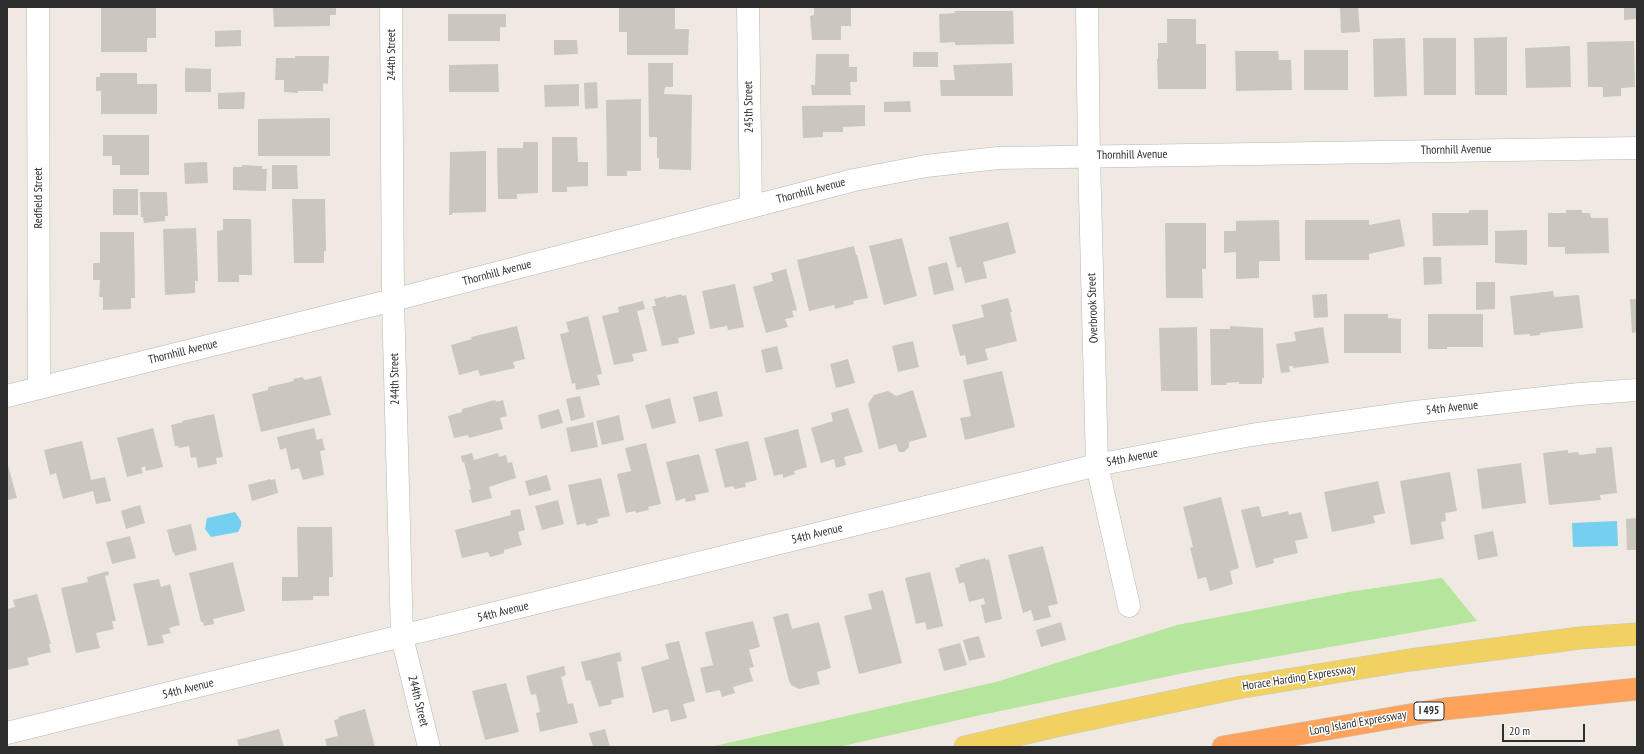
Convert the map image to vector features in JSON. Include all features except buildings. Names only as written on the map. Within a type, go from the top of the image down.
[{"type":"highway","name":"Long Island Expressway","points":[[1223,747],[1444,709],[1637,689]]},
{"type":"main road","name":"Horace Harding Expressway","points":[[965,747],[1065,724],[1237,688],[1410,660],[1580,638],[1637,634]]},
{"type":"street","name":"Redfield Street","points":[[38,7],[39,388]]},
{"type":"street","name":"244th Street","points":[[391,7],[394,300],[402,637],[429,747]]},
{"type":"street","name":"245th Street","points":[[748,7],[751,208]]},
{"type":"street","name":"Overbrook Street","points":[[1087,7],[1089,156],[1097,465],[1129,606]]},
{"type":"street","name":"Thornhill Avenue","points":[[7,396],[394,300],[854,180],[926,166],[998,158],[1637,148]]},
{"type":"street","name":"54th Avenue","points":[[7,733],[1097,465],[1251,435],[1415,412],[1580,394],[1637,390]]},
{"type":"green space","points":[[1442,578],[1477,621],[1194,671],[976,716],[838,747],[710,747],[996,682],[1177,625],[1349,592]]},
{"type":"water","points":[[235,512],[241,521],[241,526],[238,532],[211,537],[205,529],[207,518]]},
{"type":"water","points":[[1617,521],[1618,546],[1573,547],[1572,523]]}]
